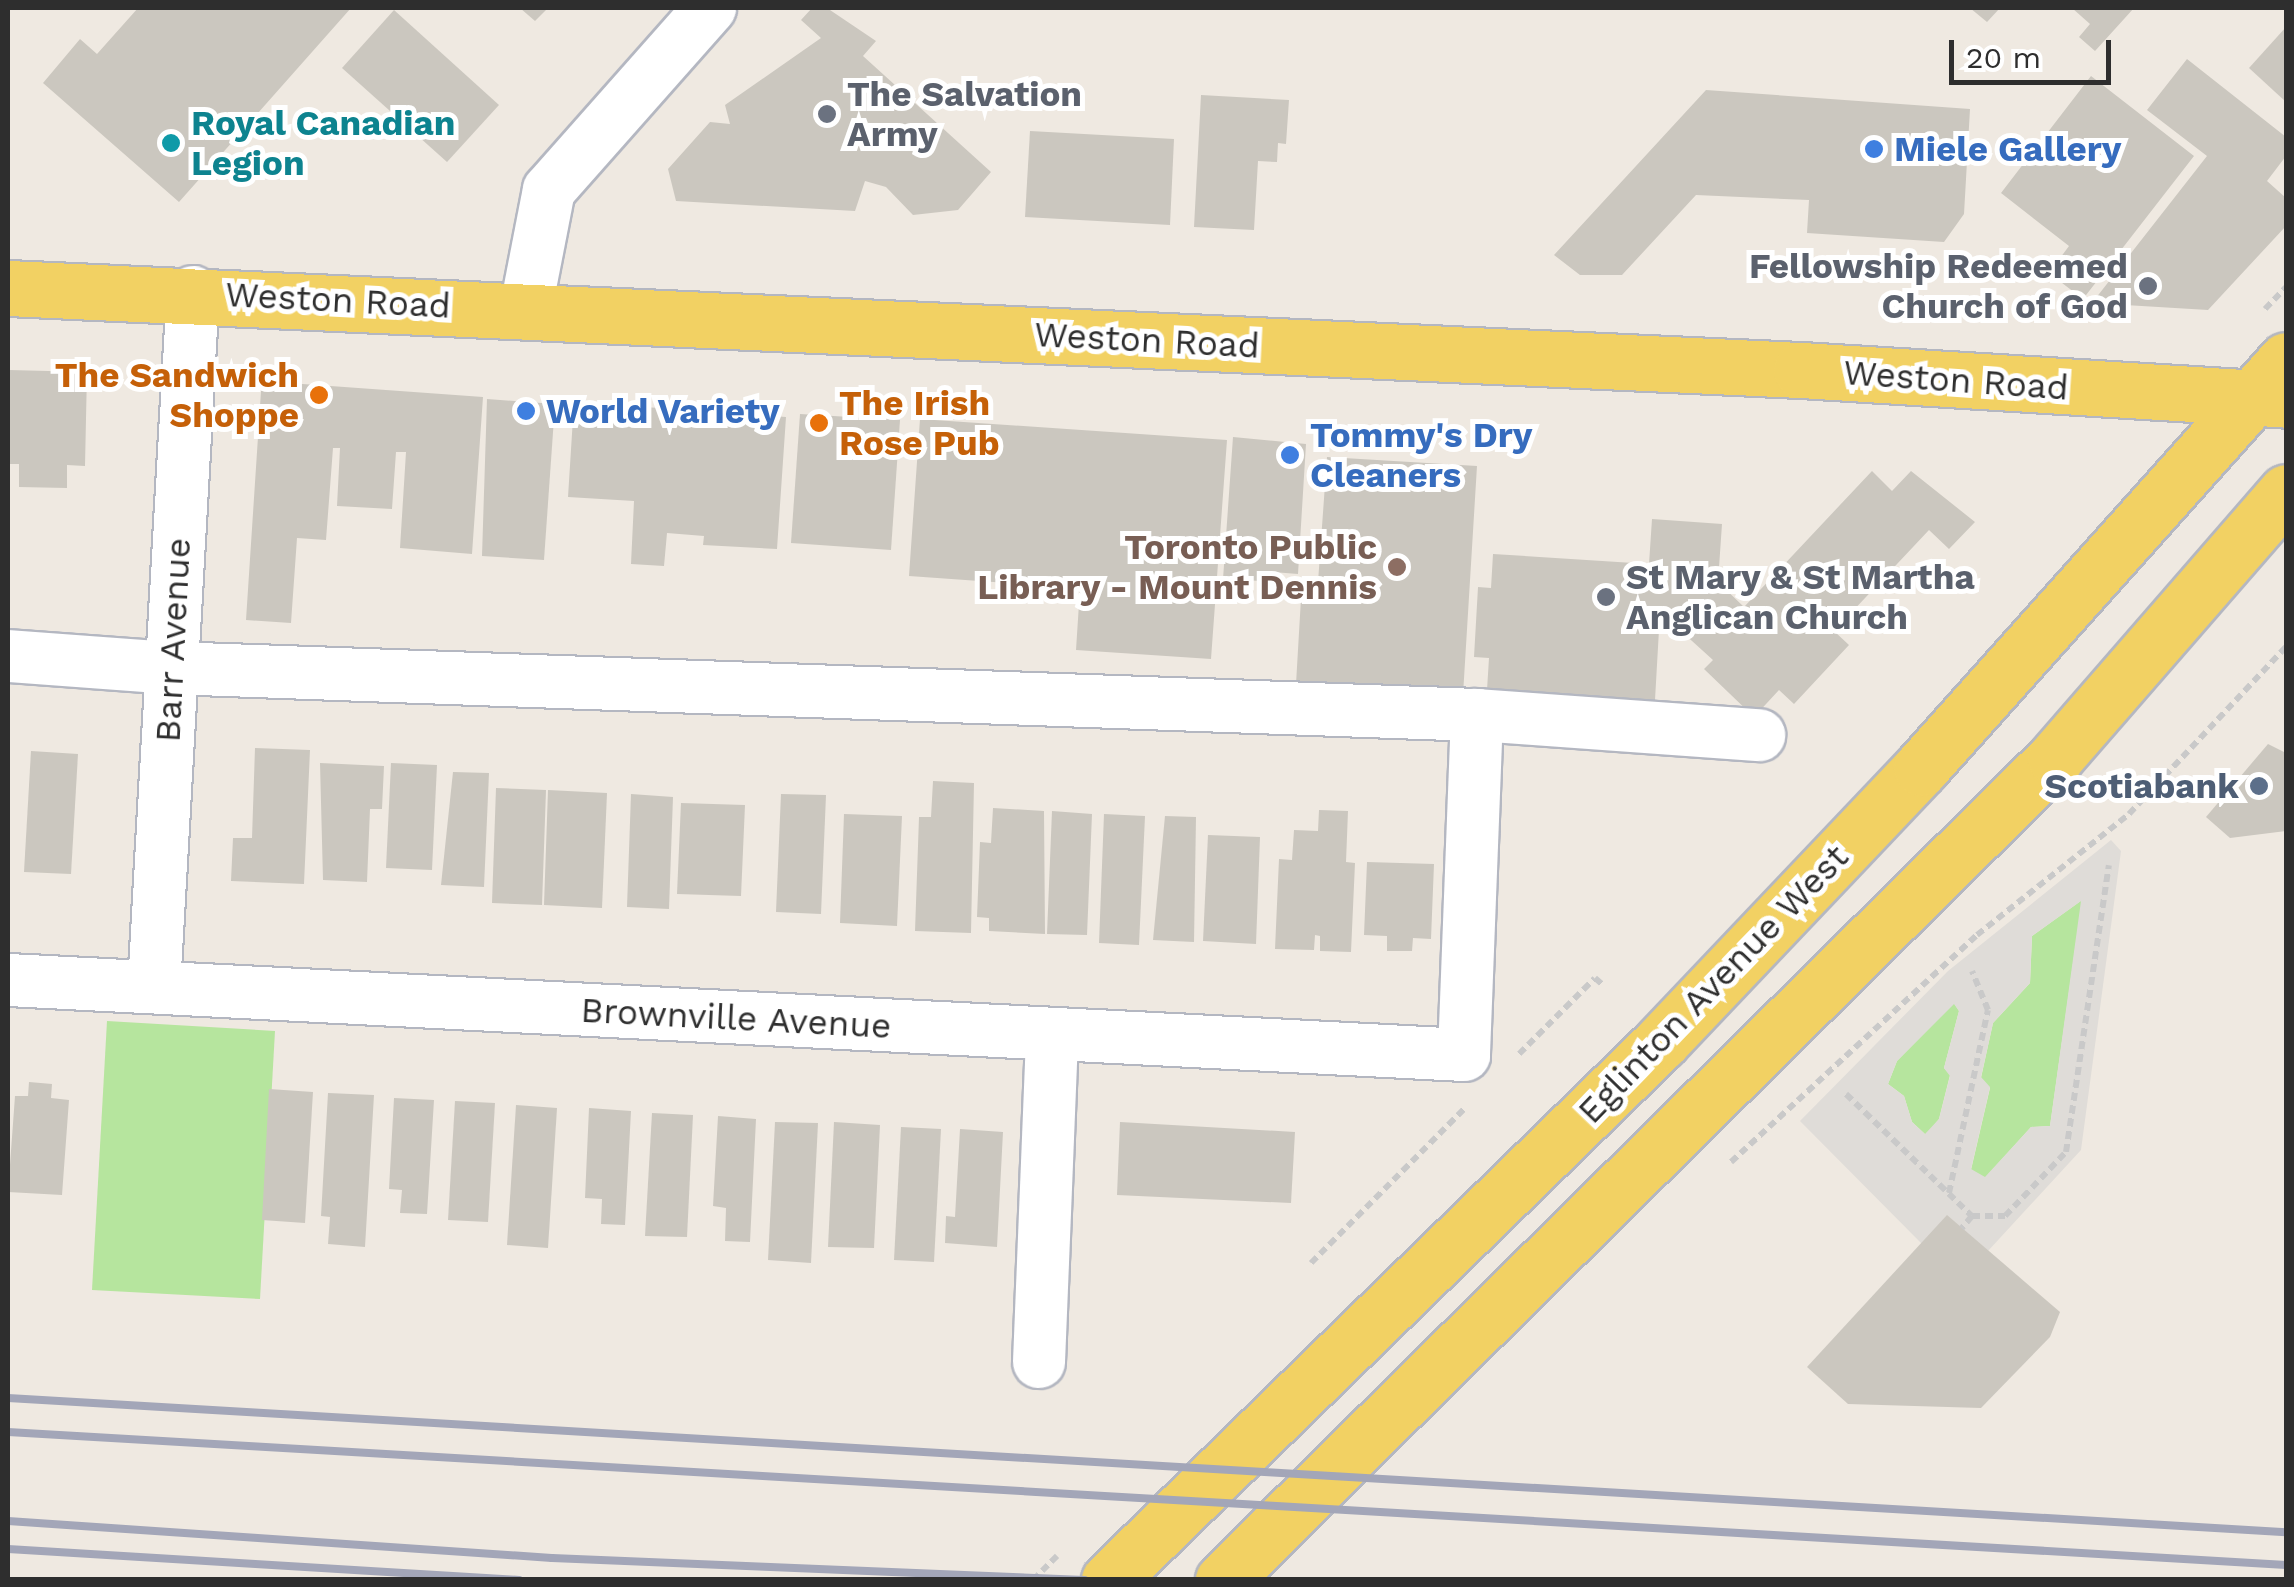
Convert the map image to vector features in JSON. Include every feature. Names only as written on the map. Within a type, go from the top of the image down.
[{"type":"main road","name":"Weston Road","points":[[8,288],[194,292],[1801,370],[2266,400]]},
{"type":"main road","name":"Eglinton Avenue West","points":[[1109,1580],[1661,1042],[2266,400],[2286,360]]},
{"type":"main road","points":[[1223,1580],[2055,758],[2286,492]]},
{"type":"street","points":[[526,308],[549,190],[710,8]]},
{"type":"street","name":"Barr Avenue","points":[[154,987],[194,292]]},
{"type":"street","points":[[8,656],[172,668],[1477,715],[1759,735]]},
{"type":"street","points":[[1470,1076],[1477,715]]},
{"type":"street","name":"Brownville Avenue","points":[[8,980],[1052,1035],[1470,1076]]},
{"type":"street","points":[[1039,1362],[1052,1035]]},
{"type":"path","points":[[2266,308],[2286,287]]},
{"type":"path","points":[[1724,1167],[1977,935],[2129,814],[2286,647]]},
{"type":"path","points":[[1846,1094],[1972,1216],[2005,1216],[2066,1152],[2109,865]]},
{"type":"path","points":[[1950,1193],[1988,1010],[1972,971]]},
{"type":"path","points":[[1516,1057],[1595,978],[1603,985]]},
{"type":"path","points":[[1311,1262],[1470,1076]]},
{"type":"path","points":[[1962,1228],[1972,1216]]},
{"type":"path","points":[[1033,1580],[1061,1552]]},
{"type":"green space","points":[[2082,900],[2050,1126],[2031,1127],[1985,1178],[1971,1170],[1990,1088],[1981,1078],[1993,1023],[2030,983],[2032,936]]},
{"type":"green space","points":[[1954,1003],[1959,1011],[1944,1068],[1950,1075],[1939,1119],[1926,1135],[1912,1122],[1904,1096],[1888,1084],[1897,1061]]},
{"type":"green space","points":[[107,1021],[275,1031],[260,1299],[92,1290]]},
{"type":"shaded area","points":[[2111,840],[2121,851],[2081,1150],[1988,1251],[1921,1243],[1800,1121],[1948,971]],"holes":[[[2081,901],[2050,1126],[2031,1127],[1985,1177],[1971,1169],[1990,1087],[1981,1077],[1993,1023],[2030,983],[2032,936]],[[1954,1004],[1959,1011],[1944,1068],[1950,1076],[1939,1119],[1925,1134],[1912,1122],[1904,1096],[1888,1084],[1897,1061]]]},
{"type":"building","name":"Royal Canadian Legion","points":[[138,8],[351,8],[179,202],[43,83],[80,39],[97,54]]},
{"type":"building","points":[[520,8],[548,8],[535,21]]},
{"type":"building","name":"The Salvation Army","points":[[812,8],[827,8],[876,41],[863,56],[991,172],[958,210],[913,215],[886,187],[865,181],[855,211],[676,201],[668,169],[710,122],[730,124],[725,105],[821,38],[801,20]]},
{"type":"building","points":[[1970,8],[2000,8],[1987,22]]},
{"type":"building","points":[[2072,8],[2134,8],[2095,51],[2079,37],[2090,24]]},
{"type":"building","points":[[394,10],[499,105],[447,162],[342,68]]},
{"type":"building","points":[[2286,27],[2286,102],[2249,68]]},
{"type":"building","points":[[2187,59],[2286,137],[2286,156],[2267,181],[2286,198],[2286,226],[2208,310],[2092,303],[2207,156],[2147,110]]},
{"type":"building","points":[[2091,76],[2194,156],[2083,299],[2049,273],[2069,246],[2001,193]]},
{"type":"building","points":[[1706,90],[1970,109],[1964,214],[1944,242],[1807,233],[1809,200],[1696,195],[1622,275],[1580,275],[1554,255]]},
{"type":"building","points":[[1201,95],[1289,100],[1286,144],[1278,143],[1277,162],[1258,161],[1254,230],[1194,227]]},
{"type":"building","points":[[1030,131],[1174,139],[1170,225],[1025,217]]},
{"type":"building","points":[[9,370],[87,372],[85,466],[67,465],[67,488],[19,487],[19,464],[8,464]]},
{"type":"building","points":[[275,382],[483,397],[472,554],[400,548],[406,452],[396,452],[392,509],[337,506],[340,448],[333,448],[326,540],[297,538],[291,623],[246,620],[261,391]]},
{"type":"building","points":[[487,399],[555,404],[544,560],[482,556]]},
{"type":"building","points":[[574,402],[786,417],[777,549],[703,545],[704,536],[667,533],[664,566],[631,564],[634,501],[568,497]]},
{"type":"building","points":[[800,414],[900,420],[891,550],[791,543]]},
{"type":"building","points":[[920,419],[1227,440],[1211,659],[1076,650],[1080,588],[909,576]]},
{"type":"building","points":[[1233,437],[1306,444],[1298,574],[1261,571],[1261,581],[1223,579]]},
{"type":"building","name":"Toronto Public Library - Mount Dennis","points":[[1327,457],[1477,466],[1463,695],[1296,684],[1302,581],[1318,582]]},
{"type":"building","name":"St Mary & St Martha Anglican Church","points":[[1872,471],[1892,491],[1911,471],[1975,522],[1949,549],[1929,530],[1834,631],[1849,645],[1794,704],[1779,690],[1754,717],[1704,669],[1713,660],[1660,612],[1655,700],[1487,690],[1489,658],[1474,657],[1478,587],[1491,588],[1493,554],[1649,564],[1652,519],[1722,524],[1718,582],[1744,607]]},
{"type":"building","name":"Scotiabank","points":[[2268,744],[2286,753],[2286,831],[2230,838],[2206,817]]},
{"type":"building","points":[[255,748],[310,750],[304,884],[231,881],[233,838],[252,838]]},
{"type":"building","points":[[31,751],[78,754],[71,874],[24,872]]},
{"type":"building","points":[[320,763],[384,766],[382,809],[370,809],[367,882],[323,880]]},
{"type":"building","points":[[391,763],[437,765],[432,870],[386,868]]},
{"type":"building","points":[[453,772],[489,773],[484,887],[441,885]]},
{"type":"building","points":[[933,781],[974,783],[971,933],[915,931],[919,817],[931,817]]},
{"type":"building","points":[[496,788],[546,790],[542,905],[492,903]]},
{"type":"building","points":[[548,790],[607,793],[602,908],[544,905]]},
{"type":"building","points":[[631,794],[673,797],[669,909],[627,907]]},
{"type":"building","points":[[781,794],[826,795],[821,914],[776,912]]},
{"type":"building","points":[[681,803],[745,805],[741,896],[677,894]]},
{"type":"building","points":[[993,808],[1044,811],[1045,934],[989,931],[989,918],[977,917],[980,842],[991,843]]},
{"type":"building","points":[[1319,810],[1348,811],[1346,862],[1355,863],[1351,952],[1320,951],[1320,936],[1315,935],[1314,950],[1275,949],[1279,859],[1292,860],[1294,830],[1318,831]]},
{"type":"building","points":[[1052,811],[1092,814],[1087,935],[1047,934]]},
{"type":"building","points":[[844,814],[902,816],[897,926],[840,923]]},
{"type":"building","points":[[1104,814],[1145,816],[1139,945],[1099,943]]},
{"type":"building","points":[[1165,816],[1196,817],[1194,942],[1153,940]]},
{"type":"building","points":[[1208,835],[1260,837],[1256,944],[1203,941]]},
{"type":"building","points":[[1367,862],[1434,864],[1431,939],[1413,938],[1412,951],[1387,951],[1387,936],[1364,935]]},
{"type":"building","points":[[29,1082],[52,1084],[51,1098],[69,1100],[62,1195],[8,1192],[15,1096],[28,1096]]},
{"type":"building","points":[[269,1089],[313,1092],[305,1223],[262,1220]]},
{"type":"building","points":[[328,1093],[374,1095],[365,1247],[328,1244],[330,1217],[321,1216]]},
{"type":"building","points":[[394,1098],[434,1100],[427,1214],[400,1213],[402,1190],[389,1189]]},
{"type":"building","points":[[455,1101],[495,1103],[488,1222],[448,1220]]},
{"type":"building","points":[[516,1105],[557,1108],[548,1248],[507,1245]]},
{"type":"building","points":[[589,1108],[631,1111],[625,1225],[601,1224],[602,1199],[585,1198]]},
{"type":"building","points":[[652,1113],[693,1115],[687,1237],[645,1236]]},
{"type":"building","points":[[718,1116],[756,1119],[750,1242],[725,1241],[726,1208],[713,1206]]},
{"type":"building","points":[[775,1122],[818,1123],[811,1263],[768,1260]]},
{"type":"building","points":[[834,1122],[880,1125],[874,1248],[828,1247]]},
{"type":"building","points":[[1120,1122],[1295,1132],[1291,1203],[1117,1195]]},
{"type":"building","points":[[901,1127],[941,1129],[934,1262],[894,1260]]},
{"type":"building","points":[[960,1129],[1003,1132],[997,1247],[945,1243],[946,1216],[955,1217]]},
{"type":"building","points":[[1947,1215],[2060,1312],[2050,1337],[1981,1408],[1848,1404],[1807,1367]]},
{"type":"railway","points":[[8,1398],[2286,1532]]},
{"type":"railway","points":[[8,1432],[2286,1565]]},
{"type":"railway","points":[[8,1521],[552,1558],[1085,1580]]},
{"type":"railway","points":[[8,1549],[519,1580]]},
{"type":"place","name":"The Salvation Army","points":[[827,114]]},
{"type":"place","name":"Royal Canadian Legion","points":[[171,143]]},
{"type":"place","name":"Miele Gallery","points":[[1874,149]]},
{"type":"place","name":"Fellowship Redeemed Church of God","points":[[2148,286]]},
{"type":"place","name":"The Sandwich Shoppe","points":[[319,395]]},
{"type":"place","name":"World Variety","points":[[526,411]]},
{"type":"place","name":"The Irish Rose Pub","points":[[819,423]]},
{"type":"place","name":"Tommy's Dry Cleaners","points":[[1290,455]]},
{"type":"place","name":"Toronto Public Library - Mount Dennis","points":[[1397,567]]},
{"type":"place","name":"St Mary & St Martha Anglican Church","points":[[1606,597]]},
{"type":"place","name":"Scotiabank","points":[[2259,786]]}]
